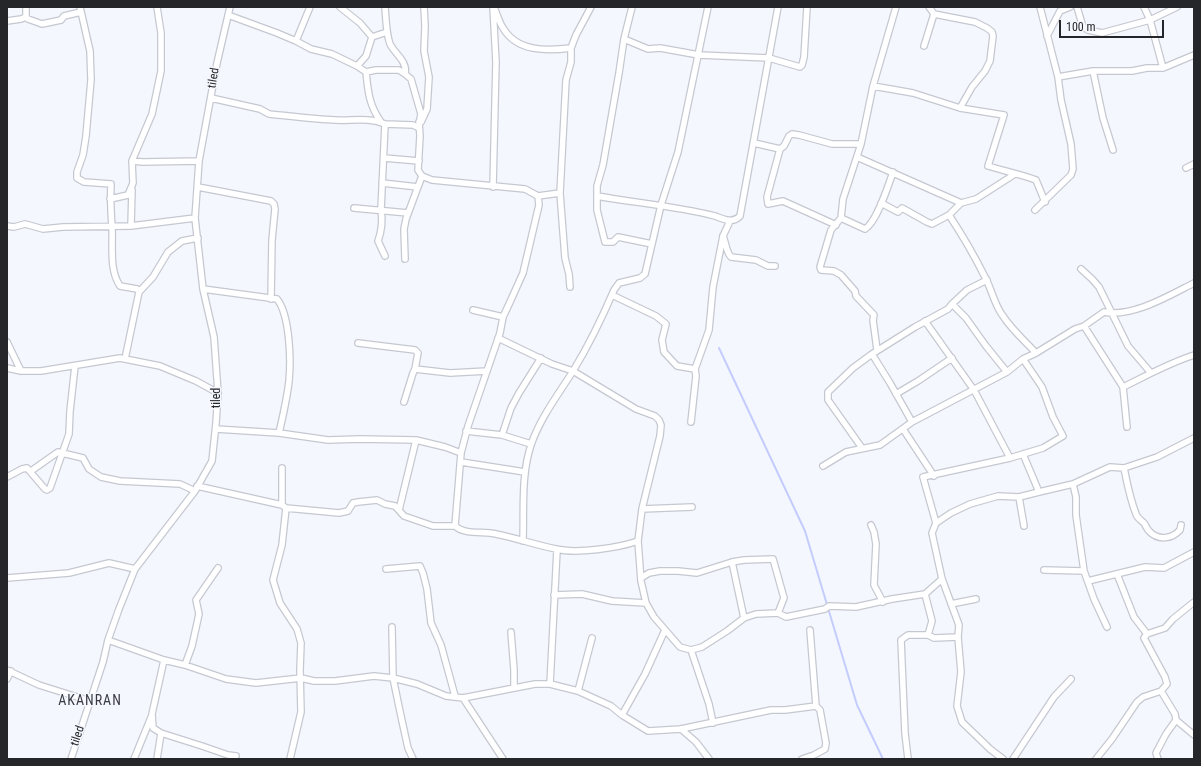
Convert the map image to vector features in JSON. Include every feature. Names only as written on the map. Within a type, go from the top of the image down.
[{"type":"street","points":[[26,7],[26,17]]},
{"type":"street","points":[[131,226],[131,199],[133,183],[132,161],[152,114],[161,71],[161,33],[157,7]]},
{"type":"street","name":"tiled","points":[[71,759],[108,640],[135,569],[196,488],[212,461],[218,393],[214,337],[204,288],[195,218],[199,161],[217,63],[230,7]]},
{"type":"street","points":[[296,41],[310,7]]},
{"type":"street","points":[[340,7],[360,24],[372,37]]},
{"type":"street","points":[[385,7],[387,32],[391,44],[404,64],[406,70],[405,74]]},
{"type":"street","points":[[419,125],[427,109],[429,77],[424,51],[424,7]]},
{"type":"street","points":[[493,7],[503,28],[510,37],[524,46],[542,50],[572,48]]},
{"type":"street","points":[[493,7],[496,62],[494,187]]},
{"type":"street","points":[[570,287],[570,274],[565,258],[560,193],[566,80],[576,35],[590,7]]},
{"type":"street","points":[[632,7],[624,39],[604,165],[597,186],[597,210],[605,242],[613,242],[618,237],[652,244]]},
{"type":"street","points":[[523,541],[525,472],[531,444],[551,403],[593,338],[619,283],[640,278],[645,274],[661,205],[678,152],[708,7]]},
{"type":"street","points":[[597,196],[661,205],[706,214],[730,221],[738,219],[740,216],[754,143],[778,7]]},
{"type":"street","points":[[624,39],[648,48],[660,48],[699,54],[769,58],[800,67],[804,57],[807,7]]},
{"type":"street","points":[[896,7],[873,86],[861,144],[843,199],[840,218],[831,230],[820,264],[820,269],[834,271],[841,275],[855,291],[856,296],[874,315],[874,352],[912,422]]},
{"type":"street","points":[[929,7],[934,14],[975,22],[992,32],[993,36],[990,60],[985,71],[972,87],[960,108]]},
{"type":"street","points":[[1035,210],[1045,202],[1071,175],[1073,169],[1071,144],[1061,100],[1058,77],[1040,7]]},
{"type":"street","points":[[1047,36],[1060,11],[1070,7]]},
{"type":"street","points":[[1077,7],[1083,27],[1088,30],[1102,33],[1150,20],[1177,7]]},
{"type":"street","points":[[1144,7],[1150,20],[1163,68]]},
{"type":"street","points":[[26,17],[42,24],[61,20],[64,16],[80,10],[90,51],[91,80],[86,136],[83,155],[77,172],[77,178],[84,182],[111,184],[110,199],[113,266],[116,280],[120,286],[137,289],[139,292]]},
{"type":"street","points":[[924,46],[934,14]]},
{"type":"street","points":[[228,15],[296,41],[311,50],[332,54],[366,72],[376,70],[399,70],[405,74],[411,79],[421,114],[419,125],[420,136],[418,170],[422,176],[432,180],[525,189],[538,196],[560,193]]},
{"type":"street","points":[[7,21],[26,17]]},
{"type":"street","points":[[372,37],[387,32]]},
{"type":"street","points":[[357,66],[366,56],[372,37]]},
{"type":"street","points":[[1058,77],[1093,71],[1132,71],[1147,68],[1163,68],[1194,55]]},
{"type":"street","points":[[1093,71],[1103,118],[1113,150]]},
{"type":"street","points":[[366,72],[370,103],[374,112],[383,123],[384,158],[381,210],[383,220],[382,232],[378,241],[385,256]]},
{"type":"street","points":[[873,86],[913,93],[960,108],[1004,115],[988,166],[1036,180],[1045,202]]},
{"type":"street","points":[[211,98],[260,109],[269,114],[335,120],[359,119],[383,123],[419,125]]},
{"type":"street","points":[[836,225],[783,201],[768,204],[767,197],[780,149],[784,146],[789,136],[792,134],[832,144],[861,144]]},
{"type":"street","points":[[754,143],[780,149]]},
{"type":"street","points":[[857,157],[962,203]]},
{"type":"street","points":[[384,158],[419,160]]},
{"type":"street","points":[[132,161],[199,161]]},
{"type":"street","points":[[1186,168],[1194,164]]},
{"type":"street","points":[[840,218],[865,229],[869,227],[882,203],[893,172]]},
{"type":"street","points":[[882,203],[898,212],[902,208],[932,224],[949,215],[962,203],[976,199],[1015,174]]},
{"type":"street","points":[[405,259],[404,229],[406,219],[422,176]]},
{"type":"street","points":[[110,199],[128,195],[133,183]]},
{"type":"street","points":[[382,183],[418,187]]},
{"type":"street","points":[[198,187],[270,201],[274,204],[271,299]]},
{"type":"street","points":[[455,526],[461,453],[466,431],[498,338],[503,317],[523,273],[539,205],[538,196]]},
{"type":"street","points":[[354,208],[408,213]]},
{"type":"street","points":[[949,215],[987,280],[1002,315],[1017,334],[1036,353]]},
{"type":"street","points":[[7,226],[14,227],[25,224],[43,229],[112,227],[195,218]]},
{"type":"street","points":[[691,422],[696,376],[695,369],[709,330],[713,287],[723,236],[730,221]]},
{"type":"street","points":[[723,236],[728,254],[731,257],[756,260],[768,266],[775,266]]},
{"type":"street","points":[[125,359],[139,292],[153,277],[168,252],[182,241],[198,238]]},
{"type":"street","points":[[1081,269],[1099,287],[1128,346],[1151,373]]},
{"type":"street","points":[[862,448],[828,400],[828,392],[853,368],[874,352],[948,309],[967,290],[987,280]]},
{"type":"street","points":[[823,466],[846,452],[880,445],[912,422],[1007,372],[1023,359],[1036,353],[1075,329],[1084,326],[1104,312],[1113,314],[1147,306],[1194,283]]},
{"type":"street","points":[[204,288],[277,299],[281,304],[286,319],[290,357],[289,380],[279,433]]},
{"type":"street","points":[[612,295],[656,316],[666,324],[662,340],[664,352],[677,366],[695,369]]},
{"type":"street","points":[[952,304],[966,318],[1007,372]]},
{"type":"street","points":[[473,310],[503,317]]},
{"type":"street","points":[[926,321],[974,390],[1010,458]]},
{"type":"street","points":[[1084,326],[1123,387],[1127,427]]},
{"type":"street","points":[[498,338],[552,364],[573,371],[636,409],[655,416],[659,420],[661,425],[660,436],[642,509],[638,541],[640,578],[646,603],[654,616],[680,647],[691,650],[702,647],[744,618],[756,614],[778,613],[786,617],[825,609],[829,606],[856,607],[883,602],[892,599],[925,594],[942,579]]},
{"type":"street","points":[[7,342],[21,371]]},
{"type":"street","points":[[358,343],[415,350],[418,354],[415,369],[404,402]]},
{"type":"street","points":[[1123,387],[1160,370],[1177,360],[1194,355]]},
{"type":"street","points":[[502,435],[511,408],[541,358]]},
{"type":"street","points":[[896,394],[952,358]]},
{"type":"street","points":[[7,368],[21,371],[41,371],[112,359],[125,359],[160,366],[196,381],[218,393]]},
{"type":"street","points":[[936,523],[923,478],[1010,458],[1043,448],[1063,436],[1053,417],[1042,387],[1023,359]]},
{"type":"street","points":[[7,477],[27,468],[47,490],[50,488],[69,434],[75,366]]},
{"type":"street","points":[[415,369],[450,373],[487,371]]},
{"type":"street","points":[[216,429],[279,433],[328,440],[416,440],[445,447],[461,453]]},
{"type":"street","points":[[904,429],[934,476]]},
{"type":"street","points":[[466,431],[502,435],[531,444]]},
{"type":"street","points":[[1003,759],[990,749],[962,722],[957,706],[961,672],[958,637],[959,625],[942,579],[932,533],[936,523],[951,513],[970,504],[998,496],[1019,497],[1073,484],[1110,468],[1124,468],[1157,457],[1194,438]]},
{"type":"street","points":[[399,510],[416,440]]},
{"type":"street","points":[[31,471],[58,452],[63,452],[83,458],[89,469],[101,477],[120,481],[180,484],[284,506],[345,512],[348,511],[353,503],[377,500],[385,504],[395,506],[404,516],[433,526],[455,526],[459,530],[495,533],[558,550],[584,550],[626,545],[638,541]]},
{"type":"street","points":[[1023,454],[1039,492]]},
{"type":"street","points":[[461,462],[525,472]]},
{"type":"street","points":[[282,468],[284,506],[282,545],[273,580],[280,603],[297,629],[301,643],[301,712],[290,759]]},
{"type":"street","points":[[1124,468],[1129,494],[1136,516],[1143,522],[1149,532],[1166,538],[1176,535],[1180,530],[1180,525]]},
{"type":"street","points":[[1073,484],[1076,497],[1076,515],[1084,571],[1094,599],[1107,627]]},
{"type":"street","points":[[1019,497],[1024,526]]},
{"type":"street","points":[[642,509],[692,507]]},
{"type":"street","points":[[871,525],[876,544],[874,584],[883,602]]},
{"type":"street","points":[[550,684],[555,607],[554,595],[558,550]]},
{"type":"street","points":[[1088,581],[1145,567],[1164,568],[1194,552]]},
{"type":"street","points":[[640,578],[649,573],[660,571],[697,572],[732,562],[773,559],[784,598],[778,613]]},
{"type":"street","points":[[732,562],[744,618]]},
{"type":"street","points":[[7,578],[69,573],[109,563],[135,569]]},
{"type":"street","points":[[386,569],[420,566],[427,589],[431,623],[441,645],[456,696]]},
{"type":"street","points":[[185,665],[192,646],[199,614],[196,600],[218,568]]},
{"type":"street","points":[[1044,570],[1084,571]]},
{"type":"street","points":[[1117,574],[1134,617],[1147,634]]},
{"type":"street","points":[[554,595],[582,594],[612,601],[646,603]]},
{"type":"street","points":[[925,594],[932,621],[928,635]]},
{"type":"street","points":[[950,604],[976,599]]},
{"type":"street","points":[[1096,759],[1112,739],[1137,702],[1143,697],[1161,691],[1167,684],[1165,677],[1144,638],[1147,634],[1165,628],[1173,618],[1194,602]]},
{"type":"street","points":[[392,627],[394,678],[404,732],[413,759]]},
{"type":"street","points":[[622,715],[645,674],[665,630]]},
{"type":"street","points":[[802,759],[825,749],[826,743],[820,710],[816,706],[810,630]]},
{"type":"street","points":[[511,632],[514,688]]},
{"type":"street","points":[[908,759],[905,733],[901,640],[908,635],[928,635],[934,638],[958,637]]},
{"type":"street","points":[[578,691],[592,638]]},
{"type":"street","points":[[108,640],[164,660],[185,665],[226,679],[256,683],[301,678],[314,681],[343,680],[374,676],[394,678],[417,684],[446,696],[463,698],[535,684],[550,684],[578,691],[611,706],[622,715],[648,730],[681,729],[771,710],[785,710],[816,706]]},
{"type":"street","points":[[691,650],[709,704],[713,723]]},
{"type":"street","points":[[134,759],[152,714],[164,660]]},
{"type":"street","points":[[7,679],[9,671],[39,685],[90,701]]},
{"type":"street","points":[[1013,759],[1054,697],[1071,679]]},
{"type":"street","points":[[1161,691],[1175,714],[1176,720],[1194,735]]},
{"type":"street","points":[[463,698],[503,759]]},
{"type":"street","points":[[152,714],[154,728],[161,733],[228,755],[236,756]]},
{"type":"street","points":[[1158,759],[1156,753],[1166,734],[1176,720]]},
{"type":"street","points":[[681,729],[696,742],[709,759]]},
{"type":"street","points":[[157,759],[161,733]]},
{"type":"waterway","points":[[719,348],[805,531],[857,705],[883,759]]},
{"type":"district","name":"AKANRAN","points":[[90,701]]}]
